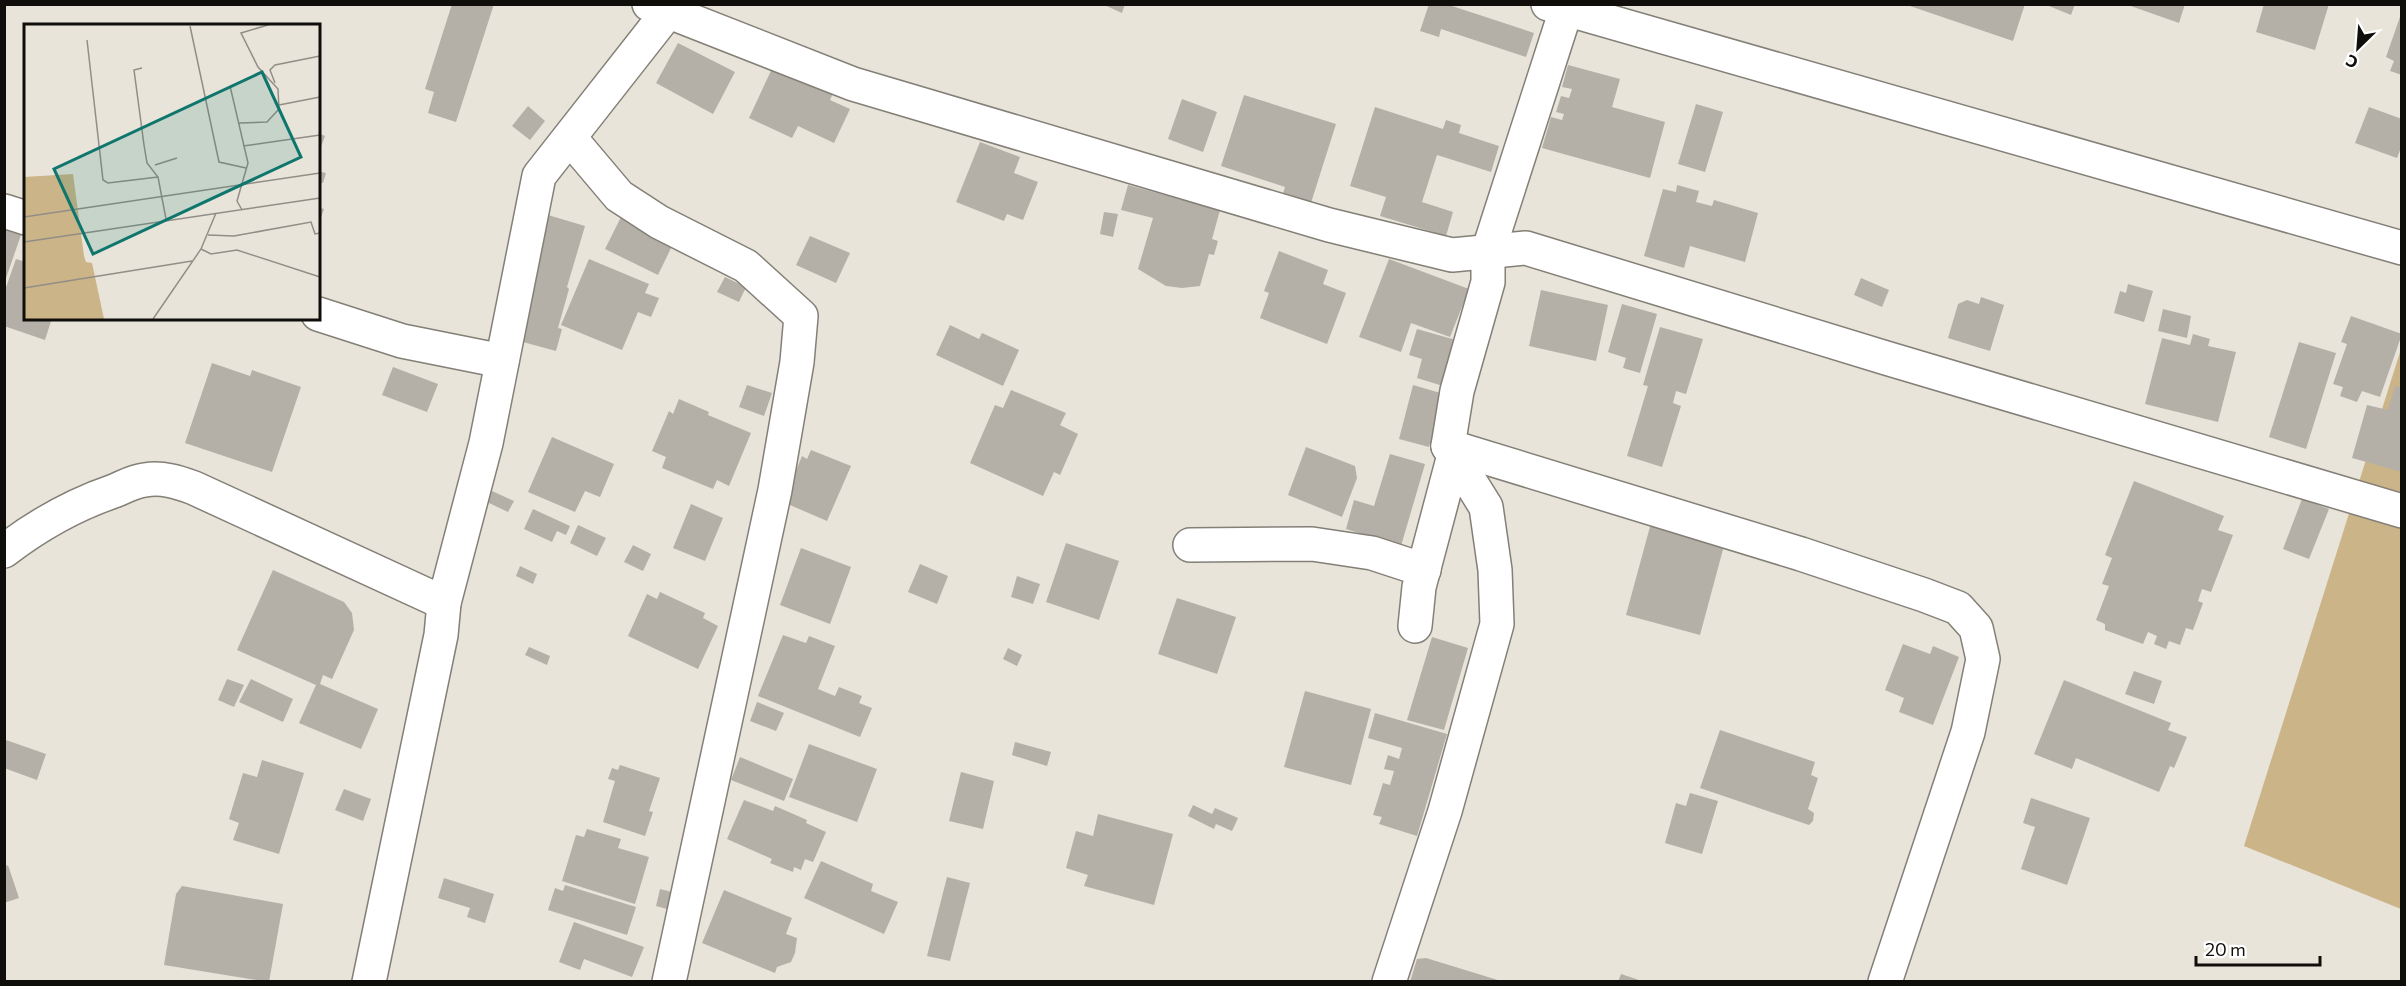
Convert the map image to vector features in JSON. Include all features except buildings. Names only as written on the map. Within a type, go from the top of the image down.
[{"type":"street","points":[[369,981],[441,635],[444,603],[486,443],[539,176],[570,138],[664,6],[853,84],[1329,225],[1452,255],[1526,248],[1886,358],[2402,511]]},
{"type":"street","points":[[1415,626],[1419,587],[1451,451],[1456,391],[1488,282],[1488,252],[1557,7],[2402,248]]},
{"type":"street","points":[[570,138],[619,196],[659,222],[746,266],[801,316],[797,362],[775,490],[669,981]]},
{"type":"street","points":[[4,211],[24,217]]},
{"type":"street","points":[[320,315],[402,341],[502,361]]},
{"type":"street","points":[[1389,981],[1446,811],[1497,624],[1495,570],[1486,507],[1451,451]]},
{"type":"street","points":[[1451,451],[1801,554],[1924,595],[1958,608],[1976,628],[1983,659],[1968,732],[1885,981]]},
{"type":"street","points":[[4,551],[34,528],[97,497],[144,480],[171,480],[194,488],[444,603]]},
{"type":"street","points":[[1190,544],[1312,544],[1372,553],[1424,570]]},
{"type":"shaded area","points":[[2401,349],[2401,909],[2244,846]]}]
